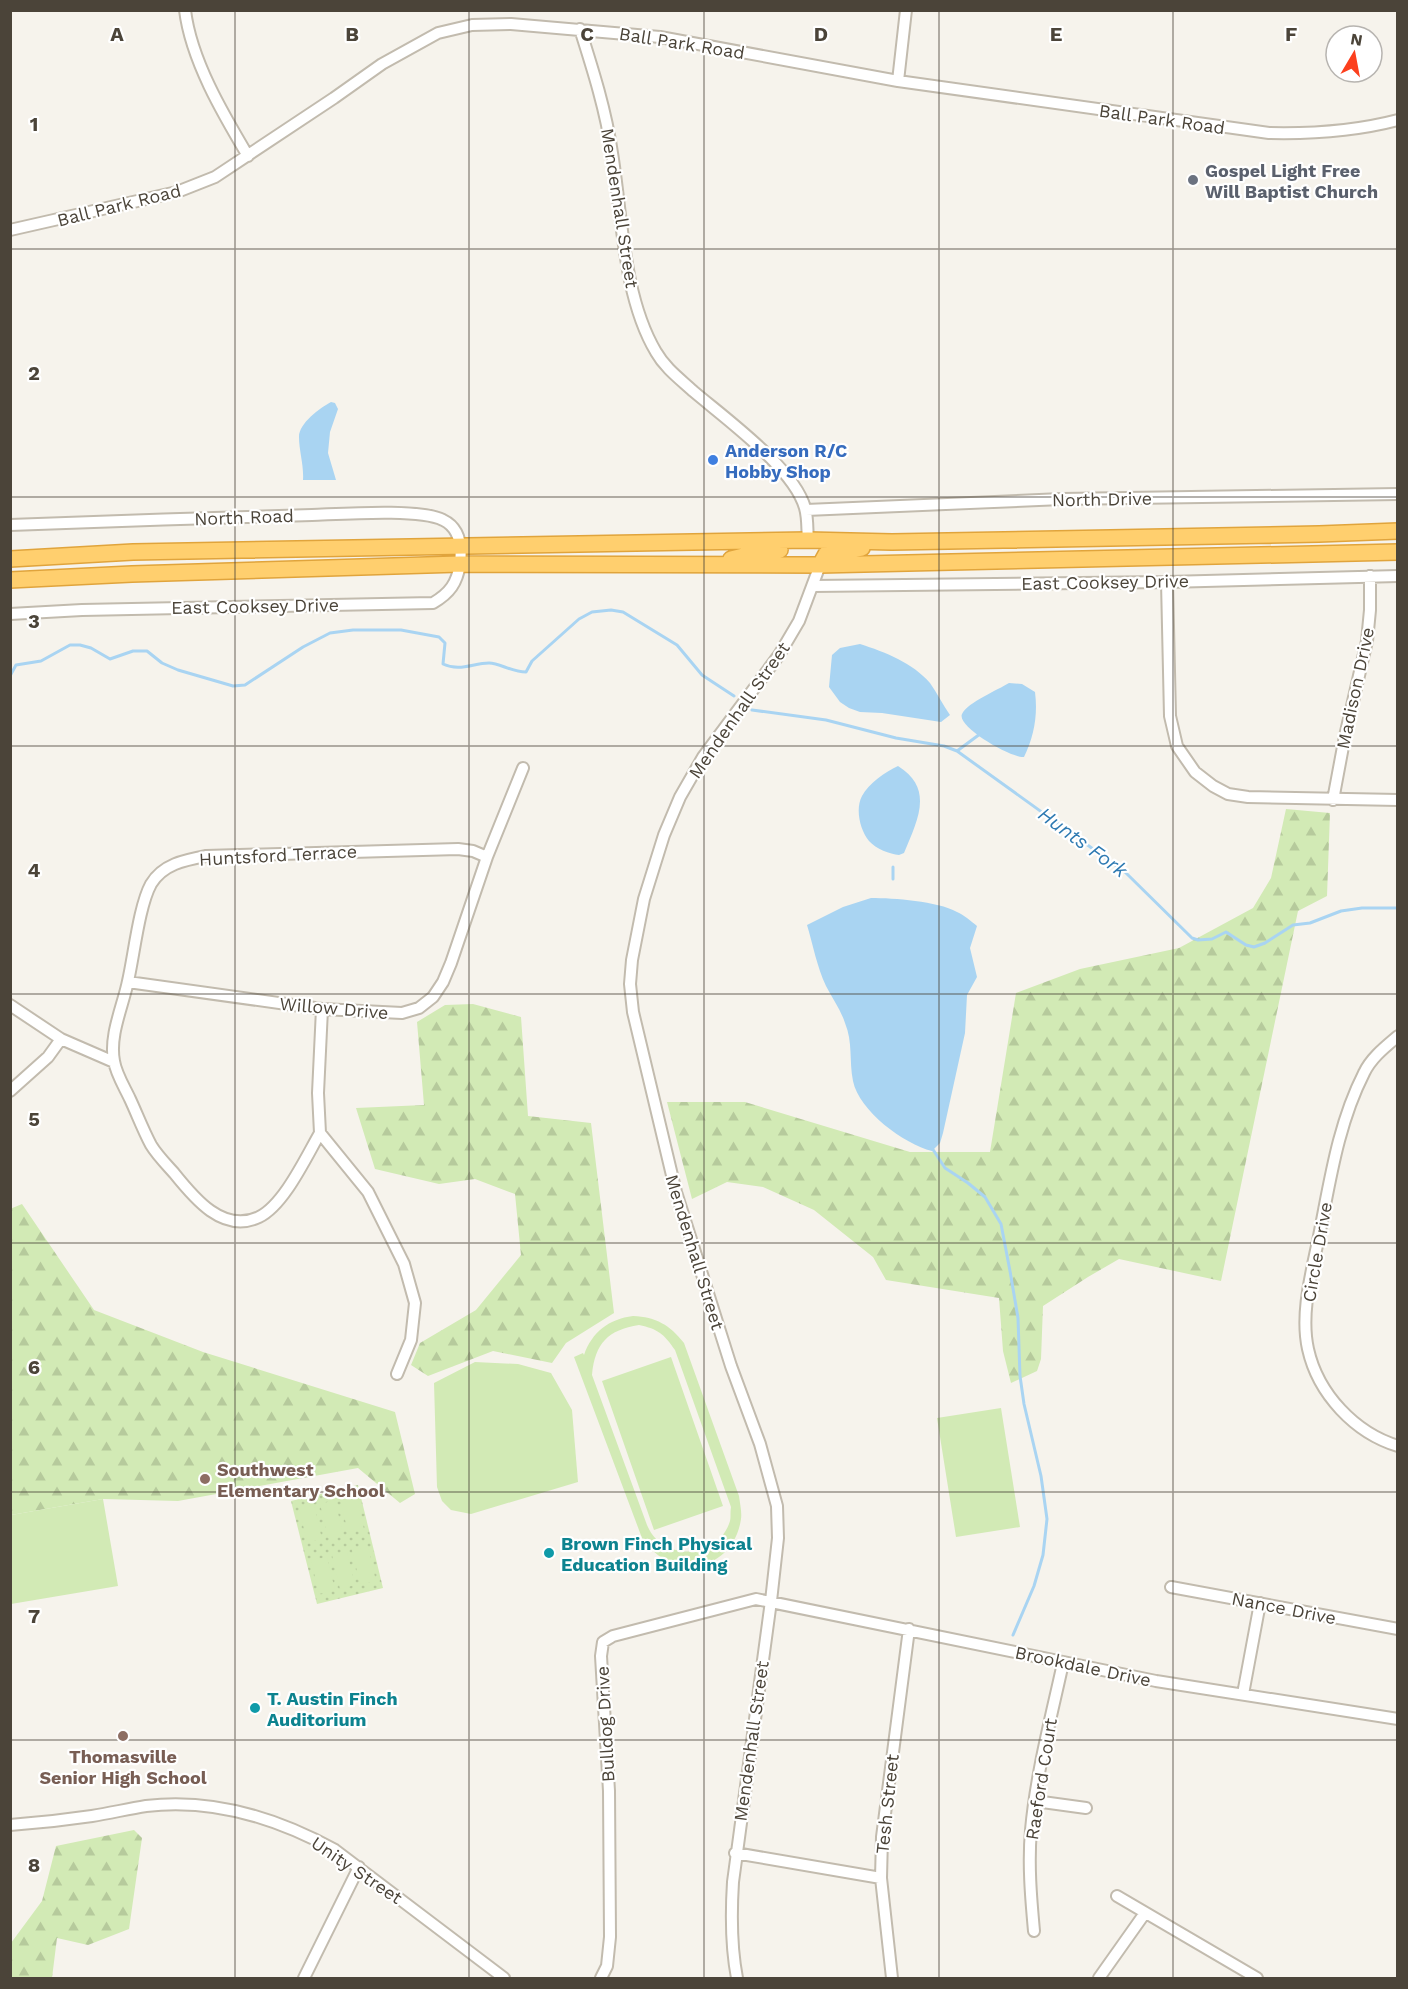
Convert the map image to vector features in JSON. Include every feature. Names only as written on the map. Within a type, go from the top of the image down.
[{"type":"highway","points":[[10,559],[133,552],[808,540],[892,542],[1398,531]]},
{"type":"highway","points":[[710,565],[768,550],[802,549],[808,540]]},
{"type":"highway","points":[[820,565],[826,554],[892,542]]},
{"type":"highway","points":[[10,580],[460,564],[820,565],[1398,552]]},
{"type":"street","points":[[185,10],[187,24],[204,73],[225,118],[248,156]]},
{"type":"street","points":[[898,81],[906,10]]},
{"type":"street","name":"Ball Park Road","points":[[10,230],[177,192],[215,177],[382,64],[438,33],[472,25],[511,24],[671,39],[898,81],[1269,134],[1306,134],[1398,120]]},
{"type":"street","name":"Mendenhall Street","points":[[580,29],[596,81],[612,151],[625,252],[636,302],[656,352],[670,371],[776,462],[792,482],[806,510],[808,540]]},
{"type":"street","name":"North Drive","points":[[806,510],[1062,500],[1398,494]]},
{"type":"street","name":"North Road","points":[[10,525],[358,513],[420,514],[443,520],[456,531],[461,547]]},
{"type":"street","name":"East Cooksey Drive","points":[[10,614],[82,610],[433,603],[447,595],[456,581],[461,547]]},
{"type":"street","name":"Mendenhall Street","points":[[737,1978],[731,1914],[735,1853],[771,1601],[778,1538],[777,1506],[760,1444],[727,1355],[676,1192],[633,1012],[630,984],[632,960],[644,899],[664,835],[680,797],[703,757],[779,655],[799,621],[820,565]]},
{"type":"street","name":"Madison Drive","points":[[1333,800],[1367,641],[1370,576]]},
{"type":"street","name":"East Cooksey Drive","points":[[813,586],[1167,582],[1398,576]]},
{"type":"street","points":[[1167,582],[1170,716],[1177,746],[1195,772],[1228,794],[1248,797],[1398,800]]},
{"type":"street","name":"Willow Drive","points":[[128,982],[322,1009],[402,1013],[419,1008],[433,997],[452,963],[487,857],[523,768]]},
{"type":"street","name":"Huntsford Terrace","points":[[114,1062],[114,1039],[144,901],[152,883],[164,869],[180,861],[206,856],[458,849],[473,851],[487,857]]},
{"type":"street","points":[[10,1005],[61,1039],[114,1062],[152,1146],[197,1201],[230,1221],[246,1221],[260,1216],[271,1208],[288,1187],[320,1133],[318,1093],[322,1009]]},
{"type":"street","name":"Circle Drive","points":[[1398,1036],[1374,1058],[1365,1070],[1350,1102],[1342,1128],[1314,1262],[1307,1307],[1306,1332],[1308,1348],[1318,1377],[1334,1401],[1357,1425],[1385,1442],[1398,1446]]},
{"type":"street","points":[[10,1091],[48,1057],[61,1039]]},
{"type":"street","points":[[320,1133],[368,1192],[404,1264],[415,1303],[411,1340],[397,1374]]},
{"type":"street","name":"Nance Drive","points":[[1171,1587],[1398,1629]]},
{"type":"street","name":"Bulldog Drive","points":[[601,1978],[607,1966],[610,1937],[609,1791],[601,1656],[603,1642],[613,1636],[756,1599],[771,1601]]},
{"type":"street","name":"Brookdale Drive","points":[[771,1601],[1156,1681],[1398,1719]]},
{"type":"street","points":[[1243,1694],[1260,1603]]},
{"type":"street","name":"Tesh Street","points":[[892,1978],[881,1878],[882,1837],[909,1629]]},
{"type":"street","name":"Raeford Court","points":[[1034,1931],[1030,1858],[1031,1830],[1046,1739],[1063,1663]]},
{"type":"street","points":[[1035,1801],[1086,1808]]},
{"type":"street","name":"Unity Street","points":[[10,1825],[92,1816],[147,1806],[179,1805],[246,1812],[279,1823],[335,1850],[504,1978]]},
{"type":"street","points":[[735,1853],[881,1878]]},
{"type":"street","points":[[304,1978],[359,1867]]},
{"type":"street","points":[[1117,1896],[1257,1978]]},
{"type":"street","points":[[1099,1978],[1145,1913]]},
{"type":"green space","points":[[1286,809],[1330,813],[1327,896],[1298,911],[1221,1281],[1119,1259],[1043,1306],[1041,1359],[1037,1371],[1011,1383],[1003,1351],[999,1298],[886,1280],[873,1257],[814,1210],[763,1187],[727,1182],[692,1199],[667,1102],[745,1102],[910,1152],[990,1152],[1016,993],[1080,969],[1179,948],[1253,908],[1271,878]]},
{"type":"green space","points":[[473,1004],[521,1017],[528,1116],[591,1123],[614,1313],[566,1343],[552,1363],[493,1351],[428,1376],[411,1365],[420,1343],[476,1310],[521,1255],[515,1194],[475,1179],[439,1184],[375,1169],[356,1108],[424,1105],[417,1022],[445,1005]]},
{"type":"green space","points":[[22,1204],[94,1310],[203,1352],[395,1412],[415,1494],[400,1503],[358,1468],[178,1501],[103,1499],[11,1515],[10,1209]]},
{"type":"green space","points":[[633,1316],[656,1320],[673,1331],[684,1343],[739,1496],[741,1519],[736,1537],[726,1551],[714,1560],[699,1565],[684,1566],[669,1561],[654,1552],[642,1538],[574,1357],[583,1353],[584,1355],[587,1347],[602,1328]],"holes":[[[639,1325],[660,1333],[675,1350],[731,1507],[730,1521],[725,1531],[719,1539],[701,1550],[680,1551],[670,1548],[651,1532],[592,1375],[596,1354],[605,1340],[619,1330],[628,1327]]]},
{"type":"green space","points":[[671,1357],[723,1506],[654,1530],[602,1381]]},
{"type":"green space","points":[[475,1362],[518,1364],[551,1373],[572,1410],[578,1482],[471,1514],[451,1510],[442,1501],[437,1487],[434,1383]]},
{"type":"green space","points":[[1001,1408],[1020,1527],[956,1537],[937,1418]]},
{"type":"green space","points":[[358,1485],[383,1588],[317,1604],[291,1501]]},
{"type":"green space","points":[[356,1495],[364,1529],[348,1532],[340,1499]]},
{"type":"green space","points":[[103,1499],[118,1586],[11,1604],[11,1515]]},
{"type":"green space","points":[[335,1500],[343,1534],[328,1537],[320,1504]]},
{"type":"green space","points":[[314,1505],[322,1539],[307,1542],[299,1508]]},
{"type":"green space","points":[[368,1547],[376,1581],[360,1584],[352,1550]]},
{"type":"green space","points":[[347,1552],[355,1585],[340,1589],[332,1555]]},
{"type":"green space","points":[[327,1557],[335,1590],[319,1594],[311,1560]]},
{"type":"green space","points":[[134,1830],[142,1838],[129,1929],[88,1945],[57,1938],[52,1978],[11,1978],[11,1943],[42,1901],[56,1846]]},
{"type":"water","points":[[331,402],[335,403],[338,409],[330,432],[328,453],[336,480],[303,480],[299,442],[302,426],[311,416]]},
{"type":"water","points":[[860,644],[907,664],[923,676],[950,715],[941,722],[860,712],[840,702],[829,687],[832,655],[840,648]]},
{"type":"water","points":[[1009,683],[1022,684],[1035,692],[1034,726],[1024,757],[998,748],[976,734],[962,720],[962,714],[970,705]]},
{"type":"water","points":[[898,766],[909,775],[920,795],[920,806],[914,829],[904,853],[899,855],[883,851],[869,841],[861,825],[859,813],[862,796],[873,782]]},
{"type":"water","points":[[871,898],[938,905],[960,913],[977,926],[970,948],[977,977],[967,995],[965,1033],[943,1133],[940,1143],[932,1151],[896,1134],[884,1125],[864,1104],[857,1092],[853,1081],[847,1030],[841,1013],[823,979],[807,925],[843,907]]},
{"type":"waterway","name":"Hunts Fork","points":[[10,676],[16,665],[41,661],[70,645],[80,645],[91,648],[110,659],[133,651],[147,651],[162,663],[178,670],[233,686],[245,685],[303,647],[330,633],[353,630],[401,630],[439,637],[445,643],[443,664],[461,667],[493,663],[515,671],[526,672],[532,661],[579,619],[592,612],[611,610],[623,612],[677,645],[702,675],[734,696]]},
{"type":"waterway","name":"Hunts Fork","points":[[752,710],[826,720],[896,738],[944,746],[957,751],[1125,872],[1192,938],[1198,940],[1212,939],[1226,932],[1246,945],[1254,947],[1265,943],[1293,925],[1310,923],[1341,911],[1362,908],[1398,908]]},
{"type":"waterway","points":[[957,751],[980,734]]},
{"type":"waterway","points":[[893,867],[893,879]]},
{"type":"waterway","points":[[932,1148],[945,1168],[985,1197],[1001,1224],[1018,1318],[1020,1376],[1024,1404],[1041,1476],[1047,1519],[1043,1555],[1034,1586],[1013,1635]]},
{"type":"place","name":"Gospel Light Free Will Baptist Church","points":[[1193,180]]},
{"type":"place","name":"Anderson R/C Hobby Shop","points":[[713,460]]},
{"type":"place","name":"Southwest Elementary School","points":[[205,1479]]},
{"type":"place","name":"Brown Finch Physical Education Building","points":[[549,1553]]},
{"type":"place","name":"T. Austin Finch Auditorium","points":[[255,1708]]},
{"type":"place","name":"Thomasville Senior High School","points":[[123,1736]]}]
